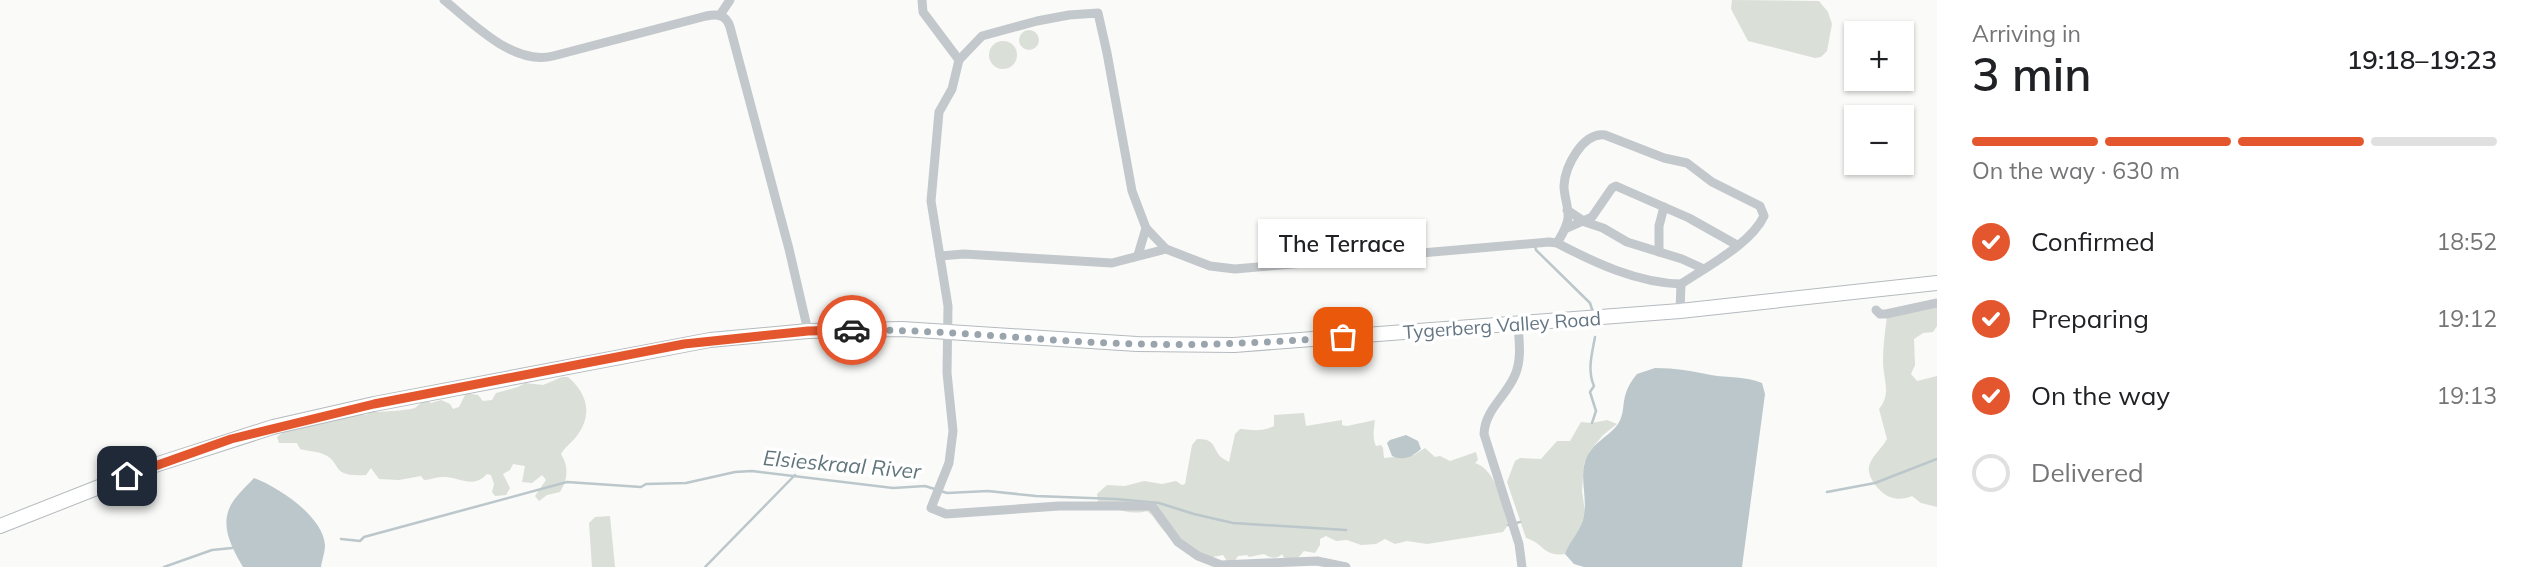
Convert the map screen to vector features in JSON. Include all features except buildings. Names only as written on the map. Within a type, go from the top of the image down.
[{"type":"main road","name":"Tygerberg Valley Road","points":[[0,526],[145,469],[231,439],[286,424],[374,404],[684,344],[808,331],[947,331],[1137,344],[1222,345],[1680,312],[1937,283]]},
{"type":"street","points":[[444,0],[503,45],[537,59],[706,16],[720,15],[728,21],[808,331]]},
{"type":"street","points":[[720,15],[730,0]]},
{"type":"street","points":[[922,0],[923,12],[959,60]]},
{"type":"street","points":[[1346,567],[1317,561],[1221,565],[1198,556],[1178,542],[1152,506],[1059,506],[946,514],[931,508],[949,463],[953,430],[947,373],[948,306],[931,201],[932,174],[939,112],[952,89],[959,60],[979,39],[988,34],[1055,18],[1098,13],[1132,191],[1146,228],[1166,249],[1210,266],[1235,269],[1557,243],[1647,280],[1681,284],[1752,234],[1763,220],[1764,212],[1760,206],[1721,187],[1686,163],[1664,158],[1601,135],[1588,138],[1570,166],[1564,188],[1567,210],[1565,229],[1557,243]]},
{"type":"street","points":[[1565,229],[1585,222],[1597,212],[1614,186],[1664,207],[1737,246]]},
{"type":"street","points":[[1658,252],[1659,226],[1664,207]]},
{"type":"street","points":[[1567,210],[1585,222],[1603,228],[1627,242],[1704,269]]},
{"type":"street","points":[[1138,255],[1146,228]]},
{"type":"street","points":[[940,256],[964,254],[1112,263],[1166,249]]},
{"type":"street","points":[[1680,312],[1681,284]]},
{"type":"street","points":[[1876,310],[1880,314],[1886,314],[1937,303]]},
{"type":"street","points":[[1518,324],[1520,356],[1517,371],[1493,407],[1484,428],[1484,438],[1516,536],[1522,567]]},
{"type":"shaded area","points":[[1732,0],[1819,1],[1828,12],[1832,24],[1827,51],[1821,57],[1815,58],[1748,41],[1731,9]]},
{"type":"shaded area","points":[[1029,30],[1036,33],[1039,40],[1036,47],[1029,50],[1022,47],[1019,40],[1022,33]]},
{"type":"shaded area","points":[[1003,41],[1013,45],[1017,55],[1013,65],[1003,69],[993,65],[989,55],[993,45]]},
{"type":"shaded area","points":[[1937,304],[1937,326],[1933,332],[1923,333],[1914,339],[1915,365],[1911,374],[1917,381],[1937,376],[1937,507],[1921,503],[1912,496],[1899,499],[1886,495],[1875,485],[1869,467],[1887,439],[1879,409],[1886,392],[1883,361],[1887,317]]},
{"type":"shaded area","points":[[1655,368],[1743,378],[1762,383],[1765,394],[1742,567],[1584,567],[1574,564],[1565,554],[1583,520],[1583,472],[1586,458],[1618,424],[1627,390],[1635,376]]},
{"type":"shaded area","points":[[568,377],[580,390],[586,405],[585,421],[576,437],[561,454],[566,468],[563,487],[560,492],[547,495],[539,501],[535,496],[546,480],[542,475],[532,483],[522,482],[525,466],[513,464],[510,470],[503,474],[510,488],[506,495],[495,496],[492,492],[494,484],[491,475],[487,474],[471,482],[448,477],[424,480],[421,476],[399,480],[379,479],[371,468],[366,475],[346,474],[323,454],[300,449],[297,443],[279,443],[277,437],[293,428],[360,413],[366,415],[372,411],[412,409],[425,400],[431,403],[441,400],[450,404],[453,409],[459,407],[466,393],[478,395],[483,401],[492,400],[496,393],[525,383],[543,385]]},
{"type":"shaded area","points":[[1304,413],[1306,426],[1342,420],[1342,425],[1347,426],[1375,420],[1375,443],[1383,448],[1384,458],[1414,455],[1425,448],[1435,457],[1440,456],[1450,461],[1476,452],[1478,460],[1475,463],[1494,480],[1508,525],[1503,532],[1427,544],[1407,541],[1395,544],[1385,539],[1376,544],[1361,545],[1347,540],[1336,541],[1326,536],[1320,539],[1315,553],[1304,551],[1297,559],[1285,559],[1282,554],[1273,558],[1264,554],[1238,556],[1234,562],[1227,561],[1223,555],[1208,558],[1180,543],[1165,532],[1147,511],[1128,512],[1098,502],[1097,494],[1107,485],[1125,486],[1144,481],[1162,484],[1176,481],[1185,484],[1192,445],[1197,439],[1210,441],[1220,456],[1229,462],[1235,434],[1240,429],[1265,429],[1274,426],[1274,415]]},
{"type":"shaded area","points":[[1607,420],[1617,424],[1603,435],[1590,451],[1584,464],[1582,491],[1585,512],[1581,526],[1565,554],[1548,552],[1526,538],[1507,482],[1515,461],[1520,458],[1541,459],[1557,441],[1570,441],[1581,422]]},
{"type":"shaded area","points":[[1406,435],[1418,441],[1421,449],[1408,457],[1392,456],[1387,443]]},
{"type":"shaded area","points":[[254,478],[275,488],[308,513],[322,534],[325,545],[321,567],[243,567],[229,539],[226,524],[233,501]]},
{"type":"shaded area","points":[[610,516],[615,567],[592,567],[589,523],[595,517]]},
{"type":"waterway","points":[[1535,246],[1590,303],[1592,309]]},
{"type":"waterway","points":[[1592,423],[1596,411],[1590,392],[1594,386],[1590,368],[1595,337]]},
{"type":"waterway","name":"Elsieskraal River","points":[[1827,492],[1875,483],[1937,459]]},
{"type":"waterway","name":"Elsieskraal River","points":[[341,539],[360,541],[364,537],[567,482],[641,487],[646,484],[686,483],[752,471],[893,488],[925,486],[947,493],[988,491],[1159,503],[1233,523],[1346,530]]},
{"type":"waterway","points":[[705,567],[795,475]]},
{"type":"waterway","name":"Elsieskraal River","points":[[1508,525],[1520,522]]},
{"type":"waterway","name":"Elsieskraal River","points":[[164,567],[212,550],[232,548]]},
{"type":"way so far","points":[[852,330],[947,331],[1186,345],[1234,345],[1343,337]]},
{"type":"place","name":"The Terrace","points":[[1343,337]]},
{"type":"route","points":[[127,476],[231,439],[334,412],[684,344],[752,335],[852,330]]}]
